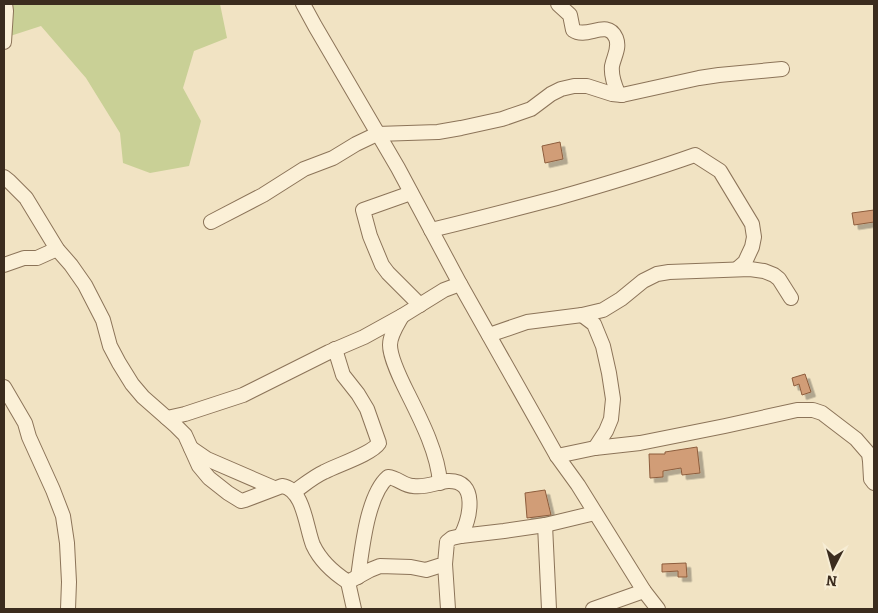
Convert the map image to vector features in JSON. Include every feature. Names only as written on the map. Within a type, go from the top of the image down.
[{"type":"street","points":[[4,42],[5,4]]},
{"type":"street","points":[[303,4],[411,193],[533,416],[644,591],[658,609]]},
{"type":"street","points":[[558,4],[570,15],[575,32],[586,34],[598,29],[608,30],[612,33],[618,48],[612,66],[612,79],[618,93],[622,95]]},
{"type":"street","points":[[211,222],[263,195],[304,169],[333,158],[377,134],[438,132],[502,119],[531,109],[551,94],[574,86],[587,86],[612,94],[622,95],[699,78],[782,69]]},
{"type":"street","points":[[431,230],[507,212],[628,178],[695,154],[720,171],[752,224],[754,237],[752,247],[745,262],[737,269]]},
{"type":"street","points":[[4,177],[26,198],[57,249],[85,285],[96,305],[110,346],[132,384],[143,397],[184,435],[199,466],[209,478],[228,493],[241,500],[274,488],[286,486],[294,492],[302,506],[313,545],[322,559],[353,580]]},
{"type":"street","points":[[411,193],[362,210],[382,265],[420,305]]},
{"type":"street","points":[[4,265],[24,258],[37,258],[57,249]]},
{"type":"street","points":[[489,335],[526,322],[603,310],[621,300],[643,281],[657,274],[680,271],[750,269],[764,271],[779,279],[791,298]]},
{"type":"street","points":[[167,418],[243,395],[364,337],[444,290],[460,284]]},
{"type":"street","points":[[582,314],[594,324],[603,346],[610,373],[613,399],[611,419],[595,448]]},
{"type":"street","points":[[402,316],[390,345],[392,355],[401,379],[421,420],[436,461],[440,483]]},
{"type":"street","points":[[294,492],[324,472],[376,447],[379,442],[367,409],[343,375],[335,350]]},
{"type":"street","points":[[4,386],[24,423],[63,516],[67,543],[68,609]]},
{"type":"street","points":[[557,456],[595,448],[640,443],[797,410],[813,410],[822,413],[856,439],[868,454],[871,479],[874,483]]},
{"type":"street","points":[[191,448],[207,459],[274,488]]},
{"type":"street","points":[[354,609],[353,580],[369,515],[378,492],[388,477],[410,486],[421,487],[446,481],[463,486],[470,496],[467,524],[461,536]]},
{"type":"street","points":[[448,609],[445,564],[447,542],[452,538],[544,525],[596,513]]},
{"type":"street","points":[[544,525],[549,609]]},
{"type":"street","points":[[353,580],[380,566],[411,567],[426,570],[445,564]]},
{"type":"street","points":[[593,609],[644,591]]},
{"type":"green space","points":[[10,4],[220,4],[227,38],[194,51],[183,88],[201,121],[189,166],[150,173],[123,163],[120,133],[86,78],[41,26],[4,38]]},
{"type":"building","points":[[560,142],[563,159],[545,163],[542,146]]},
{"type":"building","points":[[874,210],[874,222],[854,225],[852,213]]},
{"type":"building","points":[[805,374],[811,392],[802,395],[799,384],[794,386],[792,378]]},
{"type":"building","points":[[697,447],[700,473],[682,475],[681,468],[663,471],[663,477],[650,478],[649,454],[665,454],[665,452]]},
{"type":"building","points":[[545,490],[551,515],[527,518],[525,493]]},
{"type":"building","points":[[686,563],[687,577],[678,577],[678,571],[662,572],[662,564]]}]
